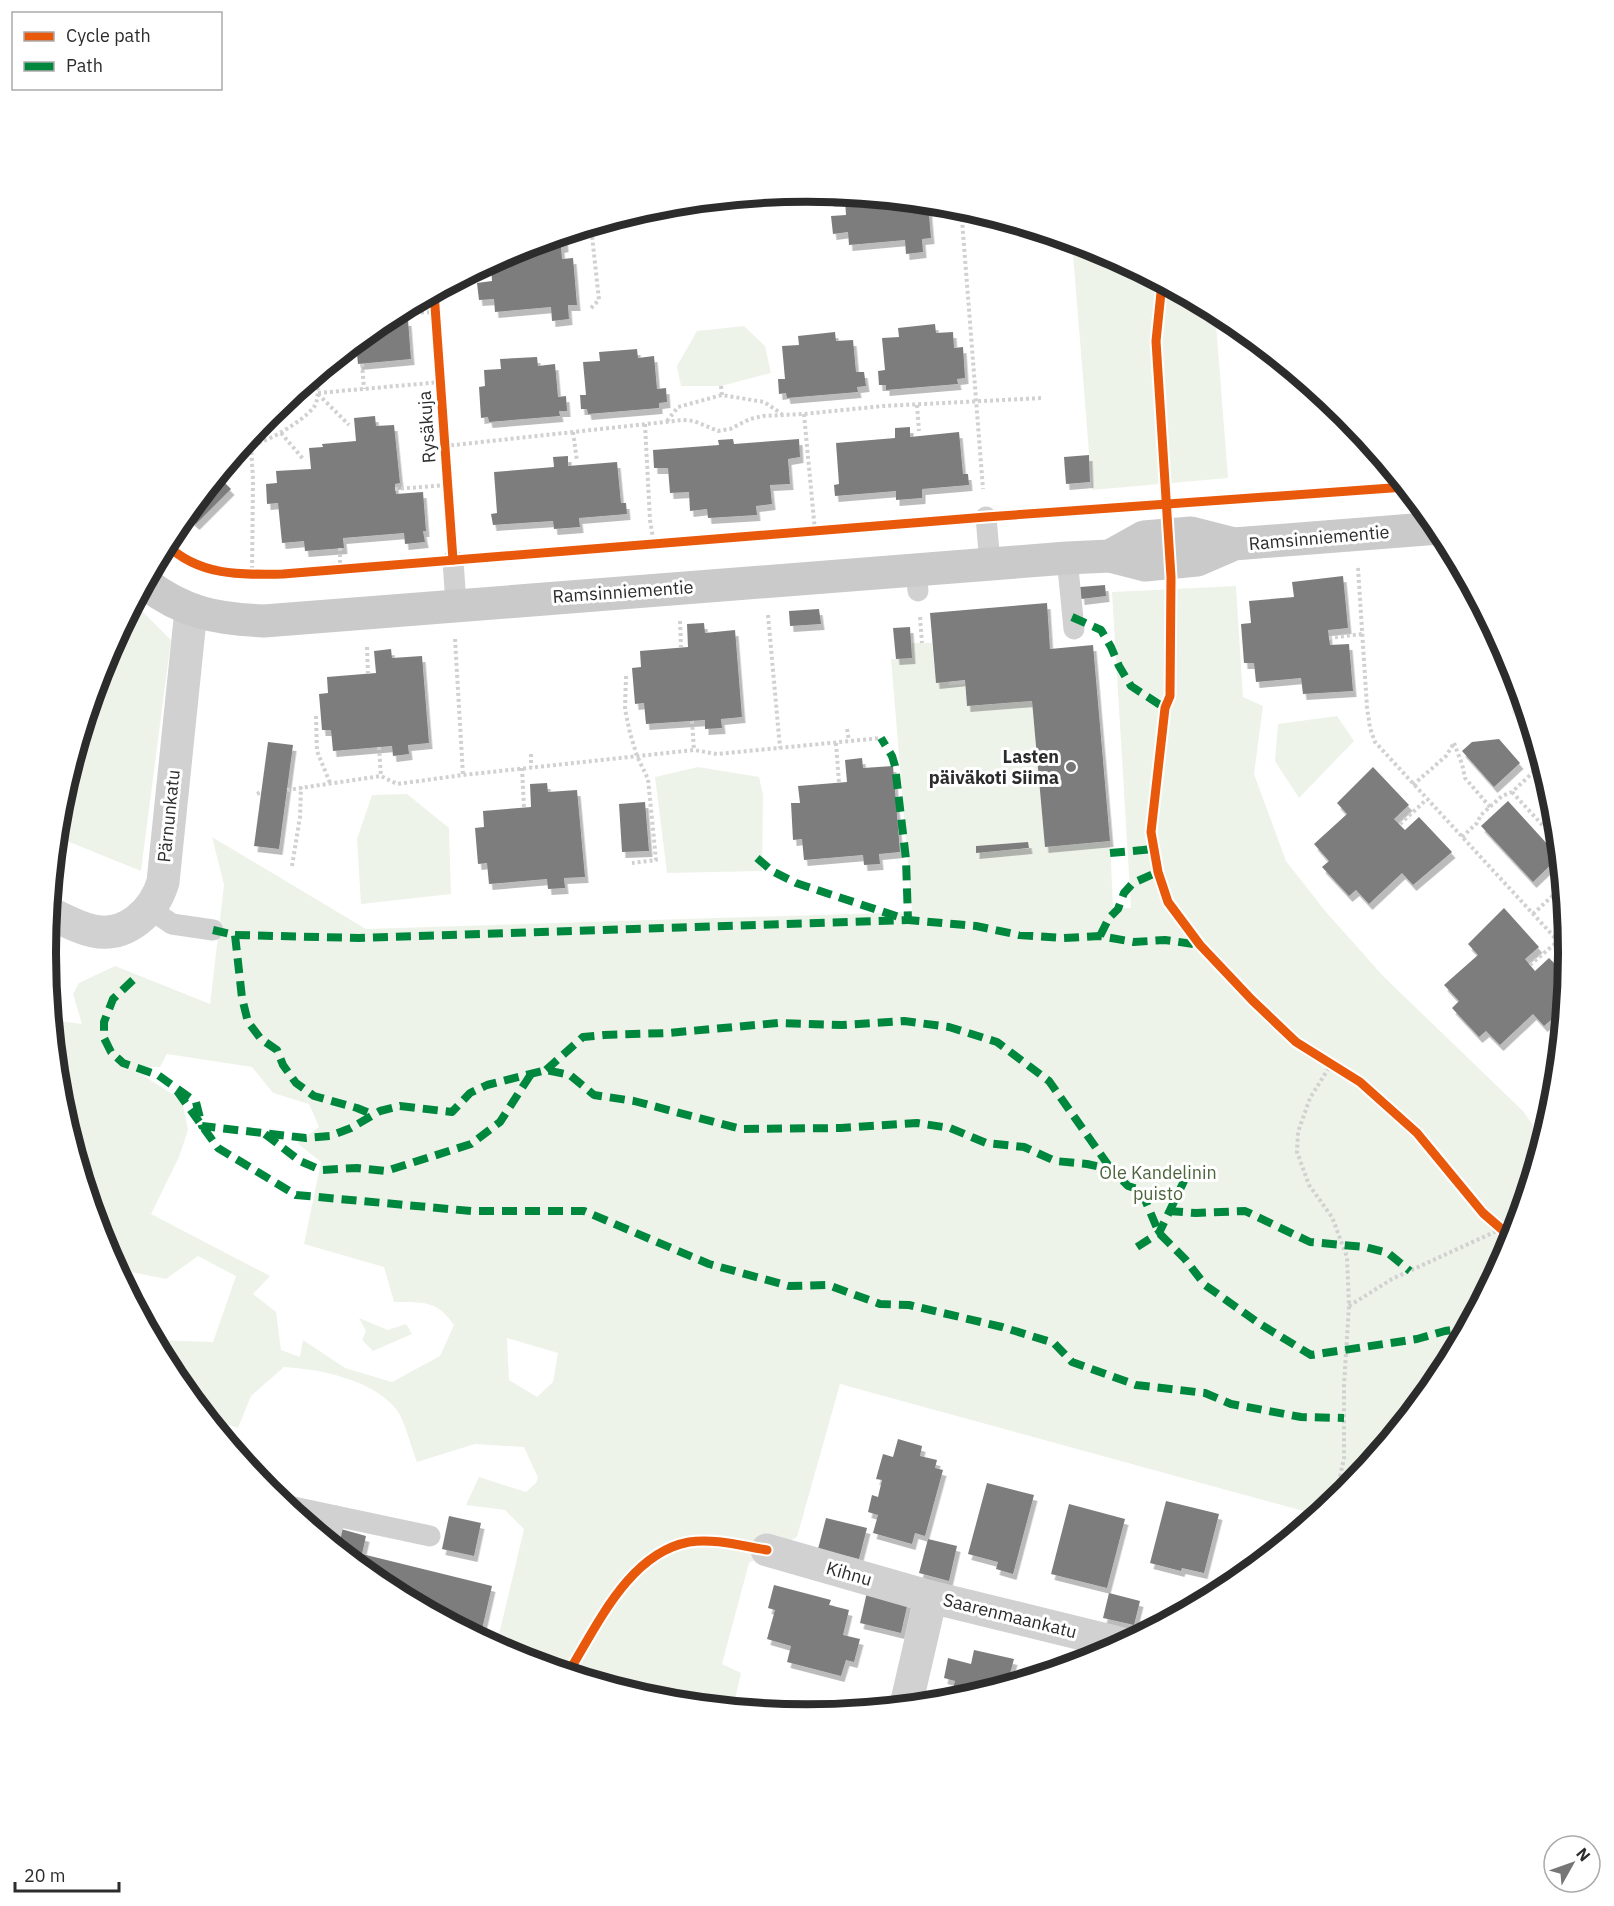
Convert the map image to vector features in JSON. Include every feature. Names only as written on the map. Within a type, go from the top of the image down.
[{"type":"street","name":"Ramsinniementie","points":[[150,588],[162,597],[190,610],[215,617],[240,620],[455,617],[917,580],[990,564],[1110,556],[1144,537],[1191,533],[1234,544],[1428,529]]},
{"type":"street","name":"Pärnunkatu","points":[[57,916],[92,931],[112,932],[133,924],[150,909],[158,897],[163,882],[190,610]]},
{"type":"street","name":"Kihnu","points":[[766,1550],[931,1597]]},
{"type":"street","name":"Saarenmaankatu","points":[[931,1597],[1109,1640]]},
{"type":"street","points":[[908,1698],[931,1597]]},
{"type":"lane","points":[[986,517],[990,564]]},
{"type":"lane","points":[[1067,558],[1074,629]]},
{"type":"lane","points":[[453,560],[455,617]]},
{"type":"lane","points":[[150,909],[172,924],[213,930]]},
{"type":"lane","points":[[302,1509],[430,1536]]},
{"type":"lane","points":[[331,1533],[335,1516]]},
{"type":"path","points":[[962,218],[986,517]]},
{"type":"path","points":[[591,308],[599,300],[592,233]]},
{"type":"path","points":[[418,310],[435,307],[436,324]]},
{"type":"path","points":[[362,364],[364,389]]},
{"type":"path","points":[[318,393],[441,382]]},
{"type":"path","points":[[253,446],[281,433],[315,406],[318,393],[317,384]]},
{"type":"path","points":[[721,386],[722,395]]},
{"type":"path","points":[[318,393],[349,425]]},
{"type":"path","points":[[667,422],[678,407],[722,395],[764,402],[783,415]]},
{"type":"path","points":[[445,451],[573,432],[667,422],[694,421],[718,431],[763,416],[1043,398]]},
{"type":"path","points":[[917,405],[919,431]]},
{"type":"path","points":[[804,414],[815,531]]},
{"type":"path","points":[[645,424],[650,520],[654,544]]},
{"type":"path","points":[[726,430],[726,436]]},
{"type":"path","points":[[573,432],[577,461]]},
{"type":"path","points":[[281,433],[304,460]]},
{"type":"path","points":[[251,448],[252,575]]},
{"type":"path","points":[[395,489],[447,480]]},
{"type":"path","points":[[804,531],[826,530]]},
{"type":"path","points":[[1355,535],[1370,728],[1375,742],[1558,941]]},
{"type":"path","points":[[642,545],[665,543]]},
{"type":"path","points":[[340,548],[340,568]]},
{"type":"path","points":[[329,570],[352,567]]},
{"type":"path","points":[[240,620],[243,576],[262,575]]},
{"type":"path","points":[[768,614],[780,748]]},
{"type":"path","points":[[455,617],[463,775]]},
{"type":"path","points":[[680,619],[681,648]]},
{"type":"path","points":[[1329,638],[1362,634]]},
{"type":"path","points":[[367,637],[368,674]]},
{"type":"path","points":[[626,676],[626,709],[637,756],[648,779],[656,860],[632,863]]},
{"type":"path","points":[[316,716],[317,751],[330,783]]},
{"type":"path","points":[[692,721],[694,750]]},
{"type":"path","points":[[847,729],[849,741]]},
{"type":"path","points":[[287,790],[381,776],[397,784],[694,750],[717,754],[881,738]]},
{"type":"path","points":[[836,743],[839,783]]},
{"type":"path","points":[[1413,785],[1446,756],[1454,743],[1465,778],[1490,807]]},
{"type":"path","points":[[379,747],[381,776]]},
{"type":"path","points":[[531,754],[531,767]]},
{"type":"path","points":[[522,768],[524,807]]},
{"type":"path","points":[[1462,837],[1502,796],[1512,792],[1536,770]]},
{"type":"path","points":[[292,866],[300,817],[301,787]]},
{"type":"path","points":[[1512,792],[1548,831]]},
{"type":"path","points":[[1400,824],[1426,800]]},
{"type":"path","points":[[1533,914],[1556,893]]},
{"type":"path","points":[[1530,965],[1558,941]]},
{"type":"path","points":[[1323,1057],[1341,1069]]},
{"type":"path","points":[[1332,1063],[1310,1098],[1298,1132],[1297,1152],[1309,1185],[1332,1217],[1347,1257],[1349,1306],[1344,1385],[1344,1458],[1339,1483]]},
{"type":"path","points":[[1349,1306],[1392,1279],[1501,1229]]},
{"type":"green space","points":[[1073,250],[1139,279],[1216,322],[1228,478],[1092,490]]},
{"type":"green space","points":[[744,326],[765,346],[771,373],[721,386],[681,386],[677,366],[697,331]]},
{"type":"green space","name":"Ole Kandelinin puisto","points":[[1236,586],[1243,697],[1263,706],[1254,774],[1286,861],[1326,912],[1384,977],[1523,1111],[1537,1131],[1519,1195],[1481,1285],[1432,1371],[1403,1410],[1372,1448],[1308,1512],[840,1384],[797,1537],[749,1563],[722,1664],[741,1673],[735,1701],[660,1690],[612,1679],[565,1665],[498,1638],[524,1529],[505,1510],[466,1505],[479,1477],[526,1492],[536,1483],[538,1478],[524,1447],[475,1444],[417,1462],[402,1419],[386,1399],[360,1383],[298,1368],[284,1367],[251,1396],[238,1428],[220,1422],[190,1382],[189,1375],[185,1375],[182,1371],[163,1340],[213,1342],[236,1276],[198,1256],[166,1279],[127,1271],[95,1195],[81,1148],[62,1051],[59,1021],[82,1024],[73,994],[79,983],[115,966],[210,1004],[224,885],[212,837],[366,929],[912,912],[891,659],[896,659],[911,643],[932,643],[936,682],[948,682],[949,685],[965,684],[967,706],[1032,701],[1045,846],[1110,841],[1113,908],[1131,908],[1112,592]],"holes":[[[1028,842],[1028,848],[976,852],[976,846]],[[167,1054],[252,1067],[273,1093],[309,1104],[319,1127],[297,1143],[321,1162],[304,1244],[384,1267],[394,1302],[428,1304],[441,1311],[454,1325],[440,1356],[392,1382],[345,1368],[303,1340],[300,1357],[281,1350],[276,1312],[253,1294],[270,1276],[151,1214],[179,1157],[188,1130],[182,1100],[144,1076],[150,1067],[160,1067]],[[507,1338],[558,1353],[553,1382],[537,1397],[509,1380]]]},
{"type":"green space","points":[[140,609],[171,640],[141,871],[64,840],[81,758],[95,711],[113,665]]},
{"type":"green space","points":[[1510,689],[1523,726],[1512,713]]},
{"type":"green space","points":[[1337,716],[1354,741],[1299,798],[1275,761],[1278,724]]},
{"type":"green space","points":[[698,767],[759,777],[763,795],[762,871],[667,873],[655,777]]},
{"type":"green space","points":[[407,794],[449,828],[451,894],[361,904],[357,839],[372,795]]},
{"type":"green space","points":[[359,1318],[388,1330],[406,1324],[412,1334],[373,1351],[362,1340],[366,1331]]},
{"type":"building","points":[[845,203],[929,212],[931,238],[922,239],[923,252],[906,254],[905,240],[849,245],[848,232],[833,234],[831,216],[846,215]]},
{"type":"building","points":[[565,241],[565,246],[561,247],[562,259],[573,258],[577,305],[568,305],[569,319],[552,321],[551,307],[495,312],[494,299],[479,300],[477,283],[492,281],[491,272]]},
{"type":"building","points":[[403,319],[408,320],[411,359],[358,364],[357,352],[389,328]]},
{"type":"building","points":[[935,324],[936,333],[953,332],[954,348],[963,347],[965,378],[957,379],[958,384],[886,390],[886,385],[879,385],[878,371],[885,370],[882,338],[899,337],[898,328]]},
{"type":"building","points":[[835,332],[836,341],[853,340],[856,372],[864,372],[866,386],[857,387],[858,392],[787,398],[786,393],[779,394],[778,379],[785,379],[782,346],[799,345],[798,336]]},
{"type":"building","points":[[637,349],[638,358],[654,356],[657,389],[666,388],[667,402],[659,403],[659,408],[588,414],[587,409],[581,409],[580,395],[586,395],[583,362],[600,361],[599,352]]},
{"type":"building","points":[[537,357],[538,366],[555,364],[558,397],[566,396],[567,411],[559,411],[560,416],[489,422],[488,417],[481,418],[479,387],[485,386],[484,370],[501,369],[500,359]]},
{"type":"building","points":[[375,416],[376,426],[394,425],[400,483],[395,484],[396,494],[423,492],[425,542],[405,544],[404,533],[343,538],[344,548],[305,551],[304,541],[282,543],[278,503],[267,504],[266,484],[277,483],[276,471],[311,469],[309,448],[323,447],[322,444],[356,441],[354,418]]},
{"type":"building","points":[[910,427],[910,437],[959,432],[963,474],[968,474],[969,485],[922,489],[922,498],[896,500],[896,491],[835,496],[834,485],[839,484],[836,443],[895,438],[895,428]]},
{"type":"building","points":[[733,439],[734,444],[799,439],[800,457],[788,459],[790,484],[770,485],[772,504],[756,506],[757,515],[708,518],[707,509],[690,511],[689,492],[670,493],[668,468],[654,468],[653,450],[719,445],[718,440]]},
{"type":"building","points":[[1089,455],[1090,482],[1066,484],[1064,457]]},
{"type":"building","points":[[568,456],[568,466],[617,462],[621,503],[626,503],[627,514],[579,518],[580,527],[554,529],[553,521],[493,525],[491,514],[497,513],[494,472],[554,467],[553,457]]},
{"type":"building","points":[[223,481],[231,489],[196,524],[193,521]]},
{"type":"building","points":[[1343,576],[1348,628],[1328,630],[1330,645],[1349,644],[1353,691],[1303,694],[1301,678],[1256,682],[1254,663],[1244,663],[1241,624],[1251,623],[1249,601],[1294,597],[1292,582]]},
{"type":"building","points":[[1105,585],[1106,596],[1081,599],[1080,587]]},
{"type":"building","name":"Lasten päiväkoti Siima","points":[[1047,603],[1050,649],[1093,645],[1110,841],[1045,847],[1032,701],[967,706],[965,680],[936,683],[930,613]]},
{"type":"building","points":[[819,609],[821,624],[790,626],[789,611]]},
{"type":"building","points":[[704,623],[705,633],[735,630],[742,717],[721,719],[722,728],[705,729],[705,720],[646,724],[644,703],[635,704],[632,668],[641,667],[640,651],[688,647],[687,624]]},
{"type":"building","points":[[910,627],[912,658],[896,659],[893,628]]},
{"type":"building","points":[[391,649],[392,658],[422,656],[429,743],[408,745],[409,754],[393,756],[392,746],[333,751],[331,730],[322,730],[319,694],[328,693],[327,677],[376,673],[374,651]]},
{"type":"building","points":[[1499,739],[1520,763],[1494,787],[1462,751],[1472,742]]},
{"type":"building","points":[[268,742],[293,745],[279,849],[254,846]]},
{"type":"building","points":[[862,758],[863,768],[893,766],[900,852],[879,854],[880,864],[864,865],[863,855],[804,860],[802,839],[793,840],[791,803],[800,803],[798,786],[847,782],[845,760]]},
{"type":"building","points":[[1373,767],[1409,805],[1394,819],[1405,830],[1419,817],[1452,852],[1413,885],[1402,873],[1369,904],[1356,890],[1349,896],[1322,867],[1329,861],[1314,844],[1347,814],[1337,803]]},
{"type":"building","points":[[547,783],[548,792],[577,790],[585,877],[564,878],[565,888],[548,889],[547,879],[489,884],[487,863],[478,864],[475,828],[484,827],[483,811],[531,807],[530,784]]},
{"type":"building","points":[[1508,801],[1551,848],[1553,863],[1533,882],[1481,826]]},
{"type":"building","points":[[645,802],[649,851],[622,852],[619,804]]},
{"type":"building","points":[[1028,842],[1029,848],[976,853],[976,846]]},
{"type":"building","points":[[1504,908],[1539,947],[1525,959],[1535,971],[1549,958],[1558,967],[1556,1016],[1544,1026],[1533,1014],[1500,1045],[1486,1031],[1479,1037],[1452,1008],[1459,1001],[1444,985],[1478,955],[1468,944]]},
{"type":"building","points":[[898,1439],[922,1446],[920,1456],[937,1460],[935,1468],[943,1470],[925,1536],[915,1533],[912,1544],[873,1533],[878,1515],[868,1512],[872,1495],[878,1497],[882,1480],[876,1479],[883,1454],[893,1457]]},
{"type":"building","points":[[987,1483],[1034,1495],[1013,1574],[996,1569],[998,1562],[968,1554]]},
{"type":"building","points":[[1166,1501],[1219,1514],[1204,1573],[1182,1568],[1181,1571],[1150,1563]]},
{"type":"building","points":[[1069,1504],[1125,1519],[1107,1588],[1051,1574]]},
{"type":"building","points":[[449,1516],[481,1523],[474,1556],[442,1549]]},
{"type":"building","points":[[826,1518],[867,1528],[859,1559],[818,1549]]},
{"type":"building","points":[[341,1529],[366,1536],[362,1554],[492,1586],[482,1630],[431,1604],[389,1578],[339,1540]]},
{"type":"building","points":[[928,1539],[957,1546],[949,1581],[919,1573]]},
{"type":"building","points":[[774,1585],[831,1600],[829,1605],[849,1610],[843,1635],[860,1639],[854,1662],[846,1660],[841,1676],[787,1662],[791,1646],[767,1639],[775,1610],[768,1608]]},
{"type":"building","points":[[867,1592],[908,1602],[901,1633],[860,1623]]},
{"type":"building","points":[[1109,1593],[1140,1601],[1134,1625],[1103,1618]]},
{"type":"building","points":[[974,1650],[1014,1659],[1009,1677],[953,1690],[955,1681],[944,1678],[948,1658],[971,1664]]},
{"type":"building","points":[[796,1701],[810,1705],[807,1705],[795,1705]]},
{"type":"marked path","points":[[1072,617],[1101,630],[1131,686],[1165,708]]},
{"type":"marked path","points":[[235,935],[359,938],[908,920],[906,859],[895,766],[881,738]]},
{"type":"marked path","points":[[1110,853],[1154,849]]},
{"type":"marked path","points":[[757,858],[772,871],[796,883],[908,920],[976,926],[1019,935],[1063,938],[1100,936],[1134,942],[1165,940],[1200,945]]},
{"type":"marked path","points":[[1100,936],[1109,918],[1118,909],[1124,893],[1133,883],[1158,872]]},
{"type":"marked path","points":[[213,930],[235,935],[242,998],[248,1022],[261,1039],[277,1050],[283,1065],[296,1083],[314,1096],[374,1115]]},
{"type":"marked path","points":[[133,980],[113,999],[104,1022],[104,1038],[111,1052],[123,1063],[158,1075],[196,1102],[202,1126],[306,1138],[330,1136],[351,1128],[380,1111],[400,1106],[452,1112],[470,1093],[487,1085],[546,1070],[570,1075],[594,1095],[634,1101],[741,1129],[841,1128],[917,1123],[950,1128],[986,1143],[1024,1147],[1055,1161],[1111,1169],[1128,1186],[1141,1190],[1159,1233],[1185,1259],[1205,1285],[1260,1324],[1311,1355],[1417,1339],[1458,1329]]},
{"type":"marked path","points":[[546,1070],[583,1037],[668,1033],[778,1023],[842,1025],[904,1021],[949,1027],[997,1042],[1049,1081],[1111,1169]]},
{"type":"marked path","points":[[265,1134],[300,1161],[321,1170],[357,1168],[386,1171],[471,1144],[500,1122],[531,1074]]},
{"type":"marked path","points":[[177,1091],[218,1148],[296,1195],[471,1211],[584,1211],[709,1264],[789,1286],[828,1285],[880,1304],[909,1305],[1002,1327],[1054,1343],[1072,1362],[1136,1385],[1205,1393],[1231,1404],[1301,1417],[1344,1418]]},
{"type":"marked path","points":[[1137,1247],[1159,1233],[1186,1177]]},
{"type":"marked path","points":[[1168,1211],[1196,1213],[1245,1211],[1310,1242],[1365,1247],[1388,1253],[1410,1271]]},
{"type":"cycle path","points":[[1161,291],[1156,341],[1171,577],[1170,696],[1165,708],[1151,832],[1158,872],[1168,902],[1200,945],[1252,1000],[1296,1042],[1360,1082],[1417,1133],[1483,1213],[1505,1232]]},
{"type":"cycle path","name":"Rysäkuja","points":[[435,300],[453,560]]},
{"type":"cycle path","points":[[173,550],[206,568],[236,573],[283,574],[986,517],[1396,488]]},
{"type":"cycle path","points":[[572,1667],[617,1594],[649,1560],[668,1549],[699,1541],[728,1543],[767,1550]]},
{"type":"place","name":"Lasten päiväkoti Siima","points":[[1071,767]]}]
